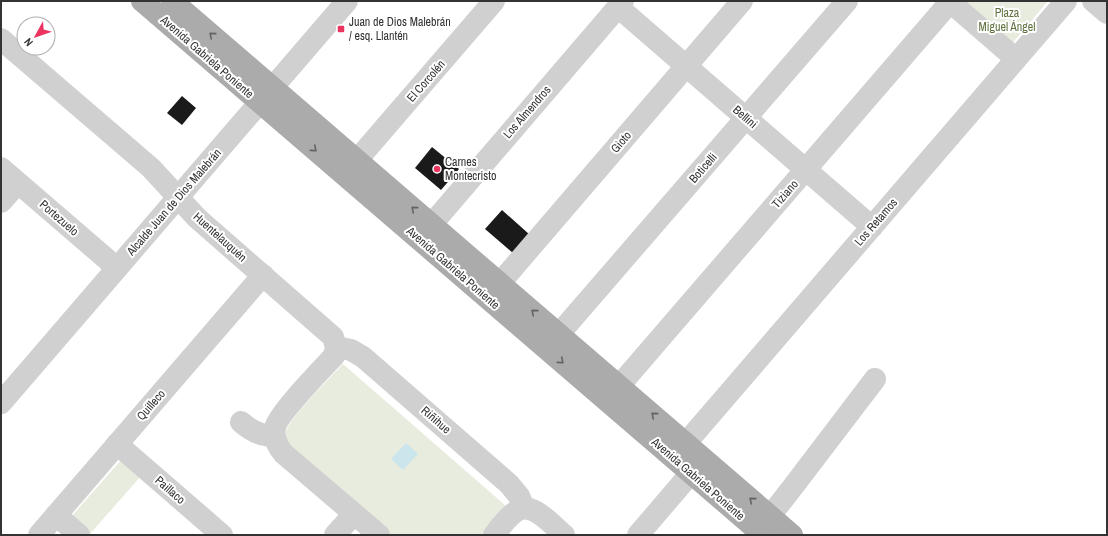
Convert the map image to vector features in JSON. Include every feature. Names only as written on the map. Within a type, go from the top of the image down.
[{"type":"main road","name":"Avenida Gabriela Poniente","points":[[142,1],[266,95],[357,160],[686,443],[766,525]]},
{"type":"main road","name":"Avenida Gabriela Poniente","points":[[172,1],[266,95],[691,473],[766,525],[792,535]]},
{"type":"street","name":"Alcalde Juan de Dios Malebrán","points":[[1,403],[347,1]]},
{"type":"street","name":"El Corcolén","points":[[357,160],[494,1]]},
{"type":"street","name":"Gioto","points":[[500,282],[742,1]]},
{"type":"street","name":"Boticelli","points":[[559,334],[847,1]]},
{"type":"street","points":[[950,1],[1016,59]]},
{"type":"street","name":"Tiziano","points":[[619,386],[950,1]]},
{"type":"street","name":"Los Retamos","points":[[686,443],[1066,1]]},
{"type":"street","points":[[1093,1],[1107,13]]},
{"type":"street","name":"Bellini","points":[[621,4],[686,66],[872,227]]},
{"type":"street","name":"Los Almendros","points":[[432,224],[621,4]]},
{"type":"street","name":"Huentelauquén","points":[[1,39],[151,168],[197,218],[330,334],[333,337],[336,346]]},
{"type":"street","name":"Portezuelo","points":[[1,168],[117,268]]},
{"type":"street","points":[[1,202],[18,183]]},
{"type":"street","name":"Quilleco","points":[[39,535],[263,275]]},
{"type":"street","points":[[336,346],[334,356],[278,421],[274,436],[284,454],[379,535]]},
{"type":"street","name":"Riñihue","points":[[336,346],[351,350],[363,357],[508,484],[518,496],[524,508]]},
{"type":"street","points":[[766,525],[792,488],[875,379]]},
{"type":"street","points":[[241,422],[255,432],[267,436],[274,436]]},
{"type":"street","name":"Paillaco","points":[[117,444],[222,535]]},
{"type":"street","points":[[638,535],[691,473]]},
{"type":"street","points":[[494,535],[516,511],[524,508],[533,510],[564,535]]},
{"type":"street","points":[[336,535],[354,514]]},
{"type":"street","points":[[56,515],[79,535]]},
{"type":"green space","name":"Plaza Miguel Ángel","points":[[958,1],[1048,1],[1010,46]]},
{"type":"green space","points":[[343,364],[506,506],[481,535],[391,535],[292,447],[286,437],[288,427],[301,409]]},
{"type":"green space","points":[[122,459],[141,476],[89,535],[70,518]]},
{"type":"water","points":[[406,443],[418,454],[403,470],[391,459]]},
{"type":"building","points":[[182,96],[196,108],[182,125],[167,113]]},
{"type":"building","name":"Carnes Montecristo","points":[[432,147],[459,169],[441,190],[415,168]]},
{"type":"building","points":[[502,210],[530,235],[514,254],[485,229]]},
{"type":"place","name":"Juan de Dios Malebrán / esq. Llantén","points":[[341,29]]},
{"type":"place","name":"Carnes Montecristo","points":[[437,169]]}]
